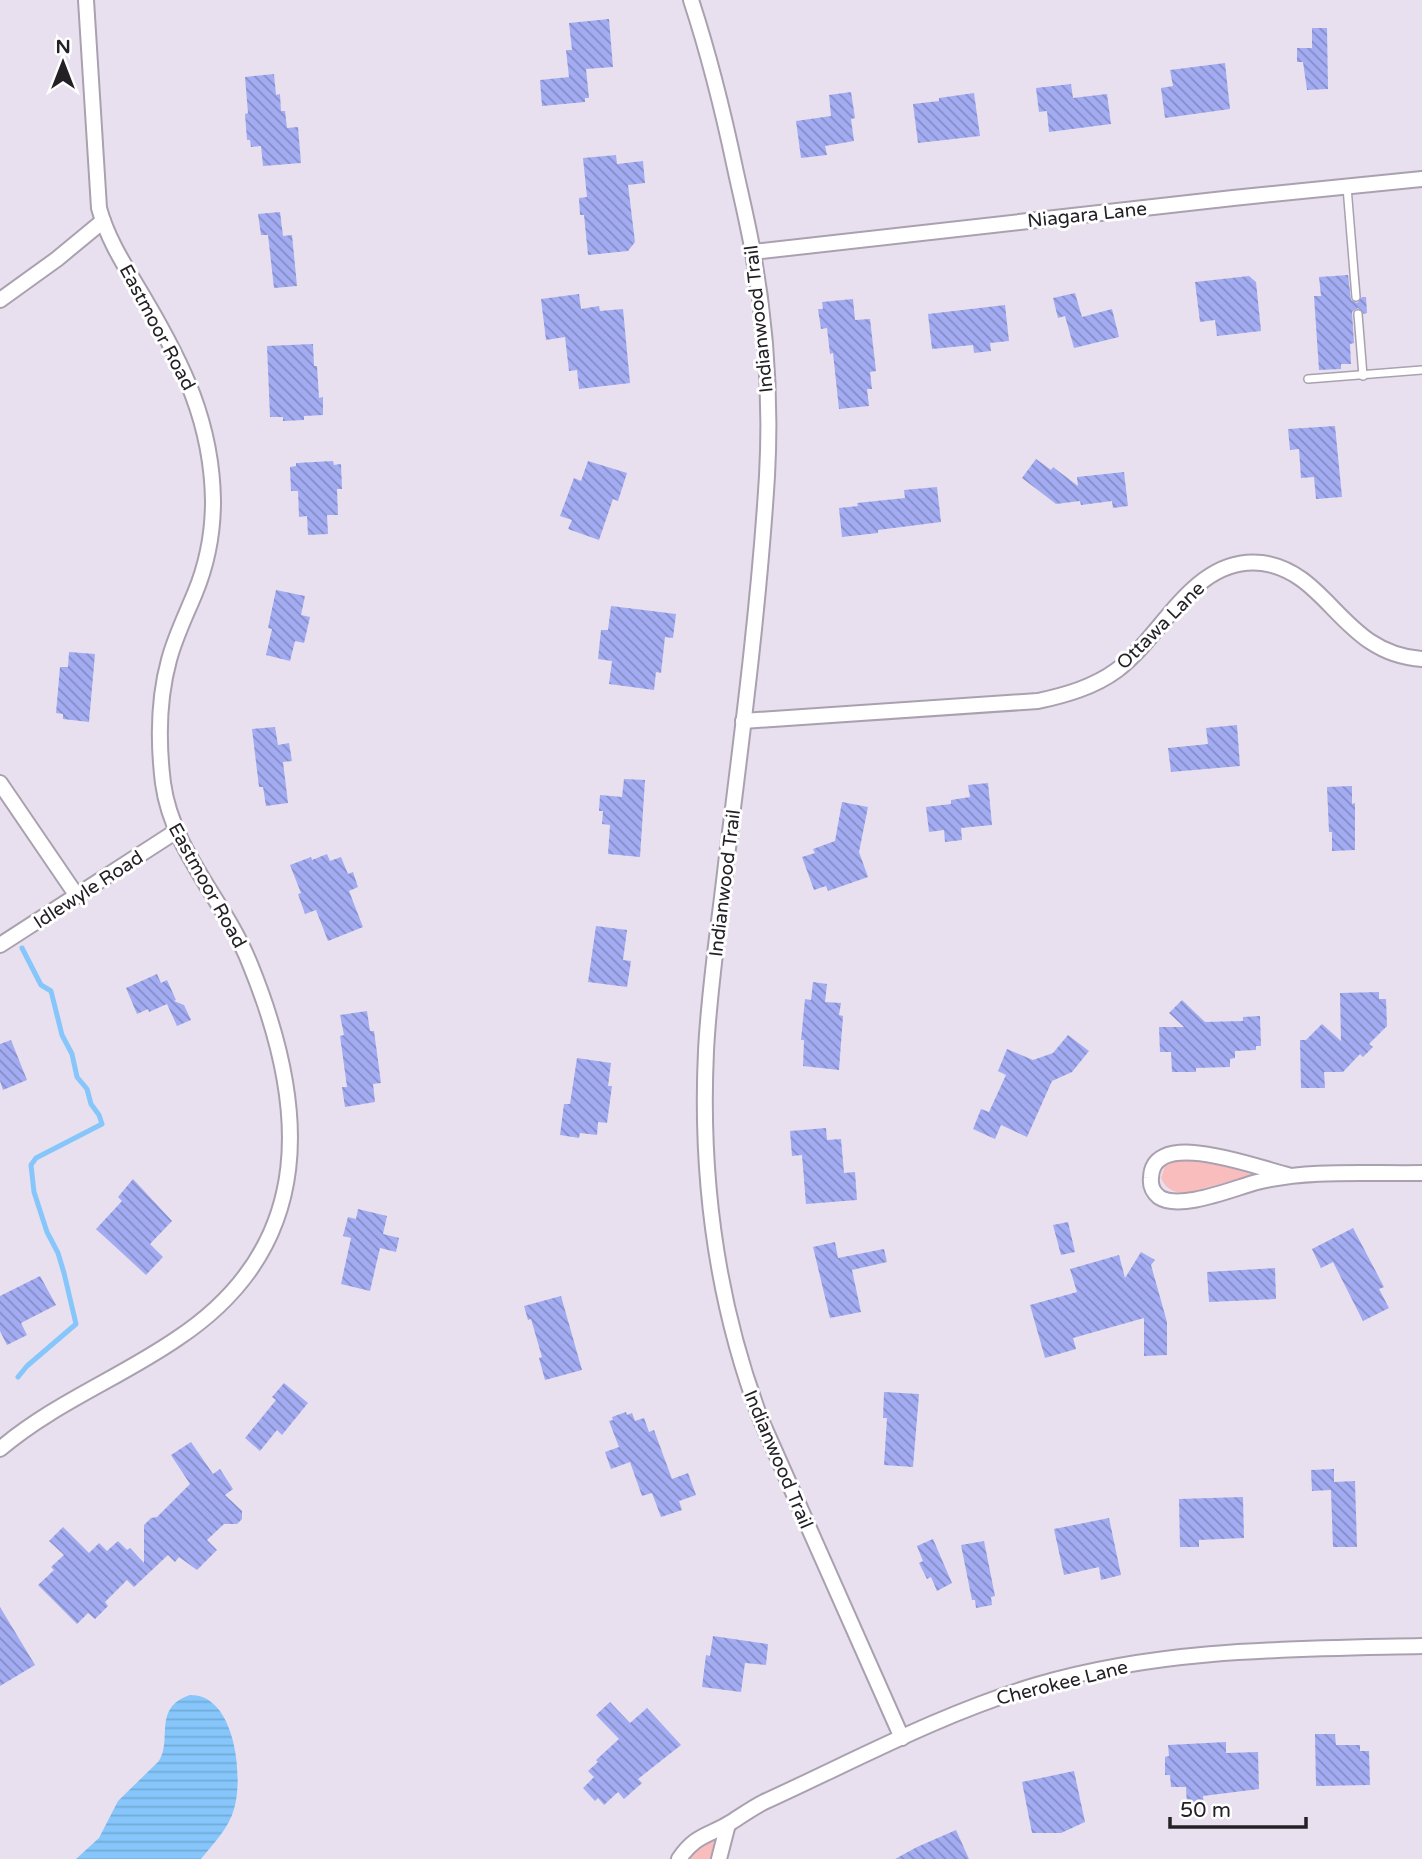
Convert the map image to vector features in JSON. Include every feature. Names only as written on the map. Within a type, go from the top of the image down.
[{"type":"street","name":"Eastmoor Road","points":[[0,1449],[50,1412],[160,1350],[200,1322],[244,1278],[271,1235],[280,1214],[287,1189],[291,1138],[286,1087],[261,991],[239,939],[176,832],[163,784],[160,752],[161,709],[169,661],[206,560],[213,501],[209,456],[203,421],[183,369],[118,253],[103,220],[97,189],[86,0]]},
{"type":"street","name":"Indianwood Trail","points":[[691,0],[726,129],[753,252],[767,377],[767,466],[743,721],[706,1049],[705,1138],[714,1247],[743,1374],[902,1738]]},
{"type":"street","name":"Niagara Lane","points":[[753,252],[1422,179]]},
{"type":"street","points":[[0,300],[57,259],[103,220]]},
{"type":"street","name":"Ottawa Lane","points":[[743,721],[1038,701],[1056,697],[1101,680],[1116,670],[1130,659],[1196,586],[1225,568],[1241,564],[1258,563],[1288,570],[1374,645],[1395,655],[1422,659]]},
{"type":"street","points":[[0,783],[76,896]]},
{"type":"street","name":"Idlewyle Road","points":[[0,945],[176,832]]},
{"type":"street","points":[[1288,1175],[1203,1154],[1174,1153],[1166,1155],[1152,1168],[1151,1184],[1161,1198],[1182,1202],[1288,1175],[1422,1173]]},
{"type":"street","name":"Cherokee Lane","points":[[679,1859],[705,1833],[728,1824],[764,1802],[902,1738],[1013,1693],[1087,1672],[1190,1656],[1250,1651],[1422,1646]]},
{"type":"street","points":[[719,1859],[728,1824]]},
{"type":"lane","points":[[1347,186],[1356,297]]},
{"type":"lane","points":[[1358,314],[1363,376]]},
{"type":"lane","points":[[1308,379],[1422,370]]},
{"type":"shaded area","points":[[1187,1160],[1220,1165],[1254,1175],[1187,1193],[1171,1190],[1161,1178],[1165,1166]]},
{"type":"shaded area","points":[[717,1837],[712,1859],[686,1859],[703,1843]]},
{"type":"water","points":[[190,1695],[205,1698],[217,1708],[233,1739],[238,1777],[237,1795],[232,1816],[225,1829],[201,1859],[76,1859],[99,1838],[118,1801],[159,1761],[163,1752],[167,1716],[178,1701]]},
{"type":"building","points":[[609,19],[613,67],[586,69],[589,98],[585,98],[585,102],[542,106],[540,80],[569,77],[566,50],[572,50],[569,23]]},
{"type":"building","points":[[1312,28],[1327,28],[1328,89],[1307,90],[1303,62],[1297,62],[1297,48],[1312,48]]},
{"type":"building","points":[[1225,63],[1230,109],[1165,118],[1161,88],[1173,86],[1170,70]]},
{"type":"building","points":[[274,74],[276,95],[280,94],[281,111],[285,111],[287,128],[298,127],[301,163],[263,166],[261,146],[251,147],[250,140],[247,140],[245,77]]},
{"type":"building","points":[[1071,84],[1073,98],[1107,94],[1111,124],[1049,132],[1047,111],[1039,112],[1036,88]]},
{"type":"building","points":[[851,92],[855,118],[851,119],[854,141],[825,146],[827,155],[801,158],[796,121],[831,116],[829,95]]},
{"type":"building","points":[[974,93],[980,136],[918,143],[913,104]]},
{"type":"building","points":[[616,155],[617,164],[643,161],[645,183],[628,185],[635,242],[628,251],[588,255],[584,215],[580,215],[579,198],[587,197],[583,158]]},
{"type":"building","points":[[280,212],[283,236],[292,235],[297,286],[274,288],[268,235],[261,235],[258,214]]},
{"type":"building","points":[[1348,275],[1351,300],[1357,303],[1362,297],[1366,297],[1367,313],[1364,314],[1358,308],[1352,312],[1354,343],[1350,344],[1351,364],[1341,364],[1341,369],[1319,370],[1314,296],[1321,296],[1319,277]]},
{"type":"building","points":[[1249,276],[1256,282],[1261,331],[1217,336],[1215,320],[1200,322],[1195,282]]},
{"type":"building","points":[[1075,293],[1082,317],[1112,309],[1119,337],[1074,348],[1065,316],[1058,318],[1053,298]]},
{"type":"building","points":[[579,294],[581,309],[599,306],[600,311],[623,309],[630,383],[579,389],[577,370],[569,371],[565,337],[546,340],[541,299]]},
{"type":"building","points":[[853,299],[855,320],[870,319],[876,371],[870,372],[872,389],[867,389],[869,406],[839,409],[833,353],[830,354],[827,328],[821,329],[818,309],[823,309],[822,302]]},
{"type":"building","points":[[1005,305],[1009,341],[990,343],[991,351],[974,353],[973,345],[932,349],[928,314]]},
{"type":"building","points":[[313,344],[319,398],[323,397],[323,415],[304,416],[304,420],[283,421],[283,417],[270,417],[267,346]]},
{"type":"building","points":[[1335,426],[1342,497],[1316,499],[1314,477],[1301,478],[1299,449],[1290,450],[1288,429]]},
{"type":"building","points":[[1036,459],[1051,470],[1053,467],[1078,486],[1077,477],[1124,472],[1128,506],[1113,508],[1112,501],[1081,505],[1080,501],[1056,504],[1022,478]]},
{"type":"building","points":[[333,461],[334,465],[341,464],[342,489],[337,489],[338,515],[327,515],[328,534],[308,535],[307,516],[299,517],[298,491],[291,491],[290,467],[296,466],[296,463]]},
{"type":"building","points":[[588,461],[627,473],[618,501],[613,499],[599,540],[568,529],[572,520],[560,516],[574,478],[581,481]]},
{"type":"building","points":[[937,487],[941,522],[842,537],[839,508],[858,506],[857,503],[905,498],[904,490]]},
{"type":"building","points":[[276,590],[305,596],[301,615],[310,617],[304,643],[295,641],[290,661],[266,655],[272,629],[268,628]]},
{"type":"building","points":[[611,606],[676,614],[673,638],[665,637],[661,673],[656,672],[654,690],[609,684],[612,661],[598,659],[601,630],[608,630]]},
{"type":"building","points":[[69,652],[95,654],[89,722],[63,719],[63,714],[56,713],[60,667],[68,667]]},
{"type":"building","points":[[1237,725],[1240,766],[1171,772],[1168,748],[1208,744],[1206,728]]},
{"type":"building","points":[[275,727],[278,745],[289,743],[292,761],[283,762],[288,803],[266,806],[263,787],[259,787],[252,729]]},
{"type":"building","points":[[624,779],[645,780],[640,857],[608,854],[610,825],[602,824],[603,811],[599,811],[600,795],[622,797]]},
{"type":"building","points":[[988,783],[992,825],[961,828],[962,840],[945,842],[944,830],[929,832],[926,807],[951,804],[951,800],[970,797],[968,785]]},
{"type":"building","points":[[1352,786],[1352,804],[1355,803],[1355,850],[1332,851],[1327,787]]},
{"type":"building","points":[[842,802],[868,807],[859,852],[868,877],[828,891],[826,886],[814,890],[802,857],[815,853],[813,849],[835,841]]},
{"type":"building","points":[[327,854],[330,861],[341,857],[348,874],[353,872],[358,887],[349,891],[363,927],[328,941],[316,910],[305,914],[298,894],[301,893],[290,865]]},
{"type":"building","points":[[596,926],[627,930],[623,960],[631,961],[627,987],[588,982]]},
{"type":"building","points":[[157,974],[161,983],[167,980],[176,1000],[174,1001],[184,1005],[191,1020],[177,1026],[167,1004],[137,1014],[126,988]]},
{"type":"building","points":[[813,982],[827,984],[825,1002],[841,1003],[839,1015],[843,1016],[839,1070],[803,1066],[804,1040],[801,1040],[805,999],[811,1000]]},
{"type":"building","points":[[1379,992],[1379,999],[1386,999],[1387,1026],[1369,1044],[1373,1047],[1363,1057],[1360,1054],[1343,1072],[1324,1072],[1325,1088],[1301,1088],[1300,1040],[1306,1040],[1322,1024],[1341,1041],[1340,993]]},
{"type":"building","points":[[1182,1000],[1205,1022],[1243,1021],[1243,1017],[1260,1016],[1261,1046],[1256,1046],[1256,1050],[1235,1051],[1235,1058],[1230,1059],[1230,1067],[1172,1072],[1171,1052],[1160,1052],[1159,1027],[1184,1027],[1169,1013]]},
{"type":"building","points":[[367,1011],[370,1031],[374,1031],[381,1083],[373,1084],[375,1102],[345,1107],[342,1087],[347,1087],[340,1015]]},
{"type":"building","points":[[1068,1035],[1089,1051],[1072,1072],[1052,1081],[1027,1137],[1001,1125],[995,1139],[973,1129],[981,1109],[989,1112],[1006,1075],[998,1071],[1007,1049],[1033,1060],[1053,1053]]},
{"type":"building","points":[[11,1040],[27,1080],[3,1090],[0,1081],[0,1044]]},
{"type":"building","points":[[577,1058],[611,1063],[608,1086],[612,1086],[607,1123],[598,1122],[597,1135],[580,1133],[579,1138],[560,1135],[564,1104],[570,1104]]},
{"type":"building","points":[[826,1128],[827,1140],[841,1139],[844,1173],[855,1172],[857,1200],[806,1204],[802,1155],[792,1156],[790,1131]]},
{"type":"building","points":[[133,1179],[172,1221],[150,1244],[163,1257],[146,1275],[96,1229],[122,1201],[118,1197]]},
{"type":"building","points":[[358,1209],[387,1216],[383,1234],[399,1238],[396,1252],[380,1248],[370,1291],[341,1284],[351,1238],[343,1236],[348,1217],[356,1219]]},
{"type":"building","points":[[1068,1222],[1075,1252],[1061,1255],[1053,1225]]},
{"type":"building","points":[[1353,1228],[1384,1287],[1379,1289],[1389,1308],[1363,1321],[1333,1262],[1321,1268],[1312,1249]]},
{"type":"building","points":[[835,1242],[838,1258],[884,1249],[887,1262],[852,1270],[861,1312],[830,1318],[813,1247]]},
{"type":"building","points":[[1141,1252],[1155,1260],[1151,1265],[1167,1322],[1167,1355],[1144,1356],[1144,1318],[1073,1338],[1076,1349],[1045,1358],[1030,1305],[1077,1292],[1070,1269],[1119,1255],[1125,1278]]},
{"type":"building","points":[[1275,1268],[1276,1299],[1209,1302],[1207,1272]]},
{"type":"building","points":[[40,1276],[56,1305],[21,1323],[27,1335],[7,1345],[0,1331],[0,1296]]},
{"type":"building","points":[[561,1296],[582,1370],[545,1380],[539,1358],[542,1357],[531,1319],[528,1320],[524,1306]]},
{"type":"building","points":[[284,1383],[308,1403],[282,1435],[277,1430],[260,1451],[245,1438],[276,1400],[272,1397]]},
{"type":"building","points":[[884,1392],[919,1394],[913,1467],[884,1465],[887,1418],[883,1418]]},
{"type":"building","points":[[626,1412],[627,1415],[632,1413],[635,1421],[644,1418],[649,1432],[654,1430],[672,1479],[688,1473],[696,1495],[679,1501],[682,1510],[661,1517],[652,1493],[642,1496],[630,1462],[611,1469],[605,1452],[619,1447],[609,1421],[613,1420],[612,1417]]},
{"type":"building","points":[[191,1442],[213,1474],[220,1469],[233,1489],[225,1495],[242,1511],[242,1519],[237,1524],[224,1524],[207,1540],[217,1550],[197,1570],[179,1557],[175,1562],[168,1555],[134,1587],[127,1580],[105,1602],[108,1606],[95,1619],[88,1613],[77,1624],[38,1585],[54,1570],[51,1567],[64,1555],[49,1541],[63,1527],[89,1553],[99,1543],[107,1551],[118,1541],[127,1550],[130,1548],[144,1563],[144,1525],[151,1518],[157,1517],[190,1484],[171,1455]]},
{"type":"building","points":[[1334,1469],[1334,1482],[1355,1481],[1357,1547],[1333,1547],[1331,1490],[1312,1491],[1311,1470]]},
{"type":"building","points":[[1243,1497],[1244,1538],[1199,1540],[1199,1547],[1180,1547],[1179,1499]]},
{"type":"building","points":[[1109,1518],[1121,1575],[1101,1580],[1099,1567],[1064,1575],[1054,1529]]},
{"type":"building","points":[[933,1539],[952,1583],[937,1591],[931,1577],[927,1579],[919,1563],[923,1561],[917,1546]]},
{"type":"building","points":[[984,1541],[995,1596],[991,1597],[992,1605],[976,1608],[961,1545]]},
{"type":"building","points":[[0,1607],[35,1665],[0,1686]]},
{"type":"building","points":[[713,1636],[768,1644],[766,1665],[745,1663],[741,1692],[702,1687],[706,1655],[710,1656]]},
{"type":"building","points":[[610,1702],[630,1723],[647,1708],[681,1745],[638,1779],[642,1783],[624,1799],[618,1792],[604,1805],[598,1798],[595,1801],[583,1788],[594,1777],[588,1771],[598,1762],[596,1760],[619,1739],[596,1715]]},
{"type":"building","points":[[1315,1734],[1335,1734],[1336,1745],[1360,1745],[1360,1751],[1369,1751],[1370,1785],[1316,1786]]},
{"type":"building","points":[[1226,1742],[1226,1753],[1258,1752],[1259,1789],[1203,1796],[1204,1805],[1187,1806],[1186,1787],[1171,1787],[1170,1775],[1165,1775],[1168,1745]]},
{"type":"building","points":[[1074,1771],[1085,1822],[1061,1833],[1032,1833],[1022,1782]]},
{"type":"building","points":[[956,1830],[969,1859],[895,1859],[917,1847]]},
{"type":"waterway","points":[[18,1377],[76,1324],[58,1253],[47,1232],[34,1192],[31,1165],[36,1158],[102,1124],[91,1104],[87,1089],[77,1077],[72,1054],[62,1035],[51,991],[41,985],[22,948]]}]
